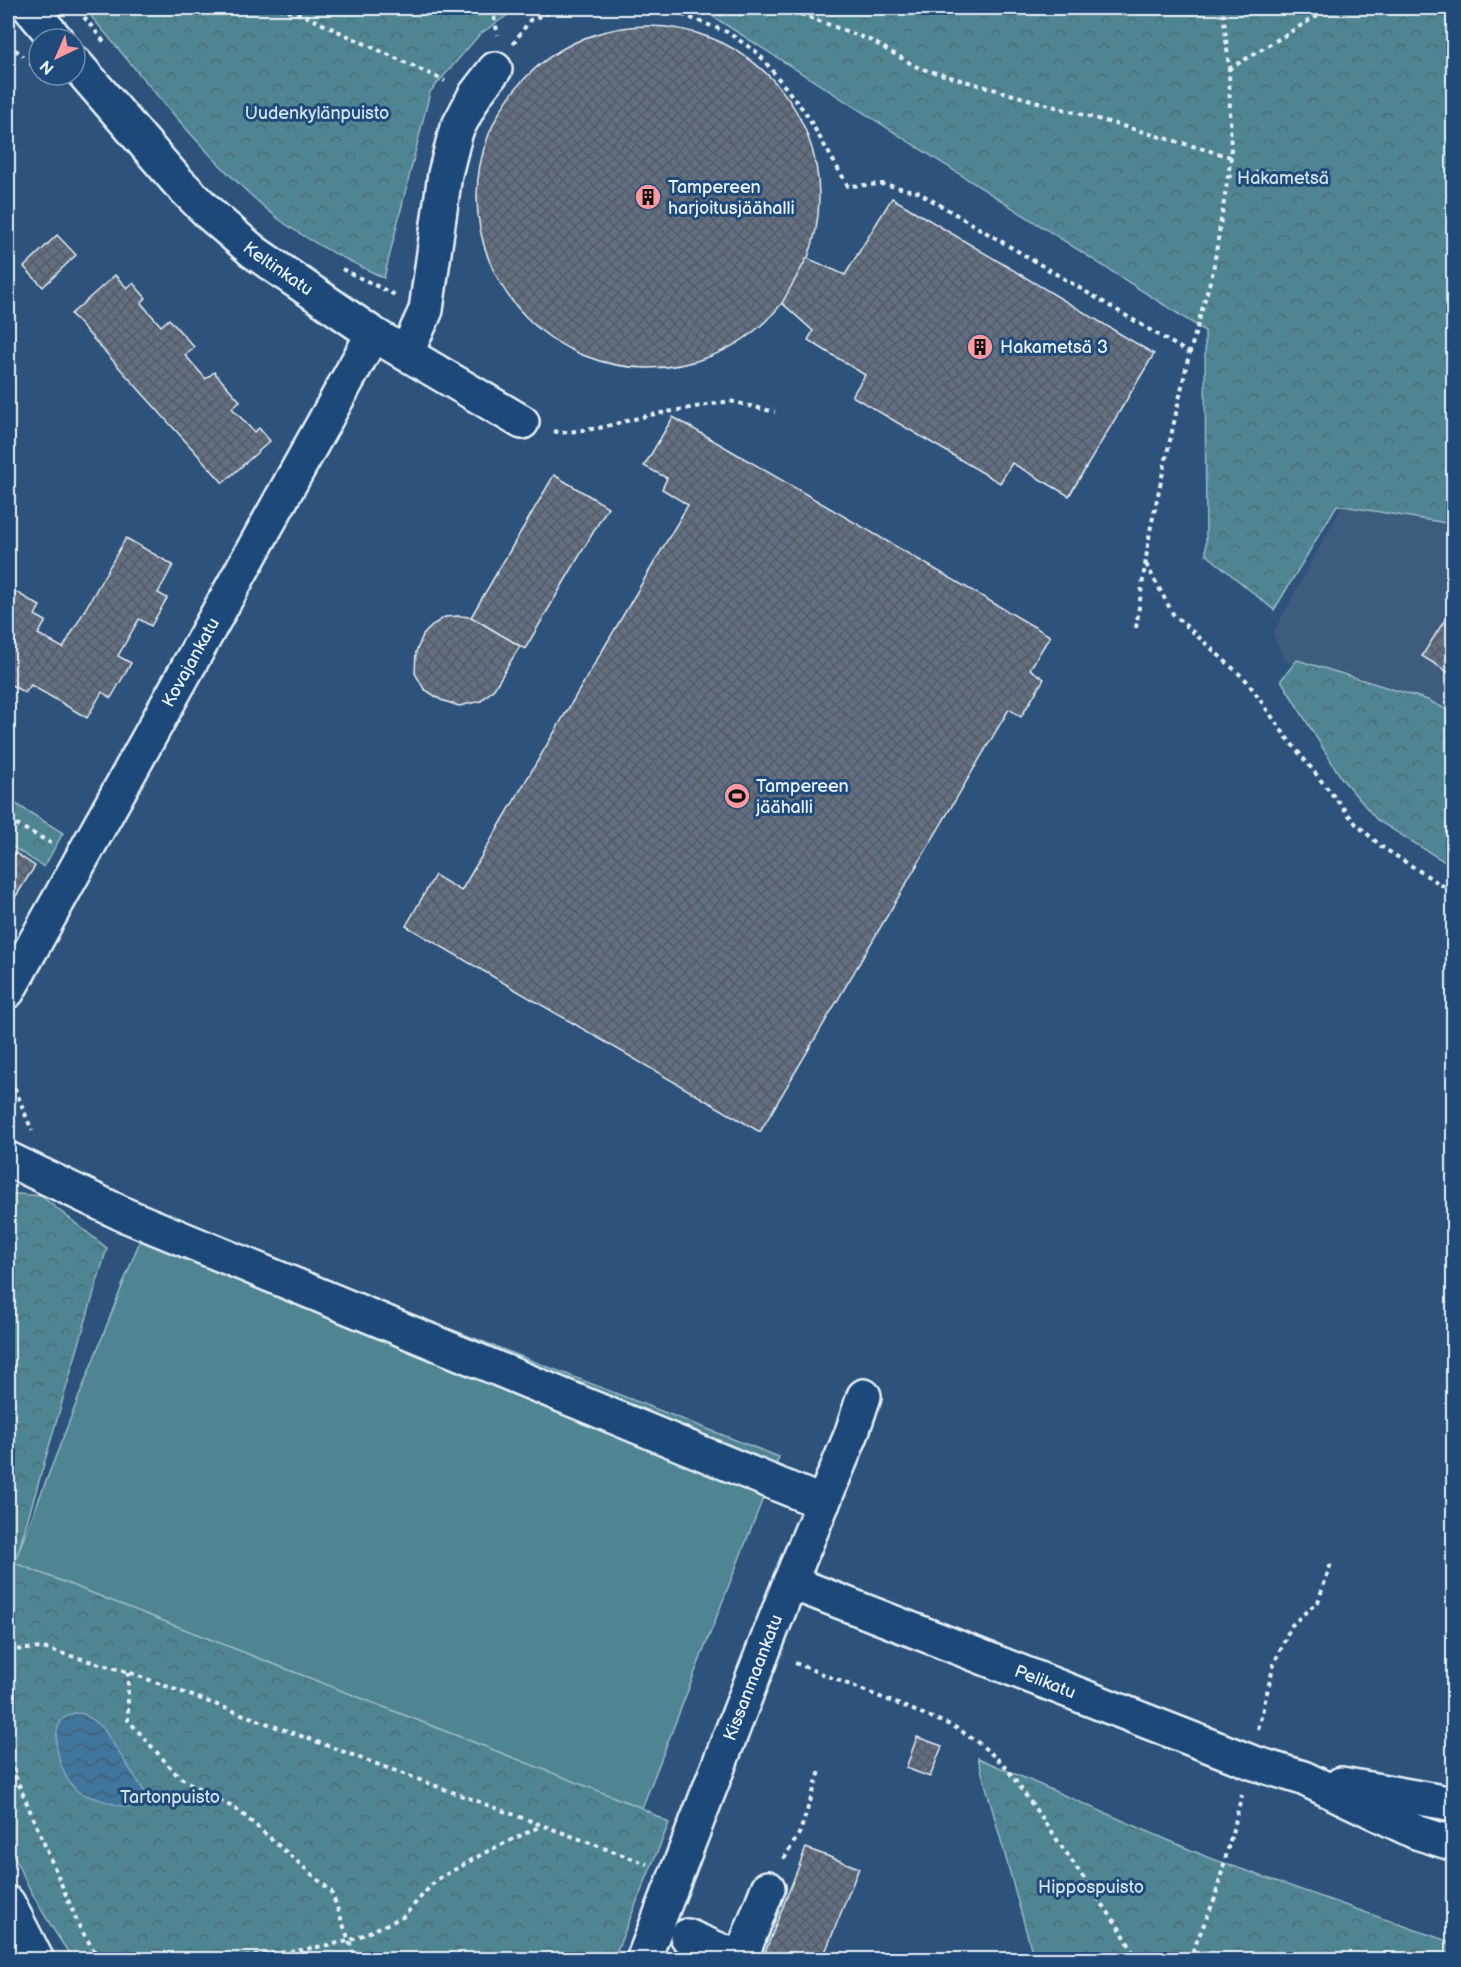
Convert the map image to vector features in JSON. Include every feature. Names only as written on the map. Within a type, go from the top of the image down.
[{"type":"street","points":[[30,8],[46,27]]},
{"type":"street","points":[[406,354],[426,310],[446,174],[456,131],[475,95],[495,69]]},
{"type":"street","name":"Keltinkatu","points":[[87,77],[169,173],[211,215],[254,252],[373,334],[522,422]]},
{"type":"street","name":"Kovajankatu","points":[[8,991],[373,334]]},
{"type":"street","points":[[8,1159],[125,1215],[823,1503]]},
{"type":"street","name":"Kissanmaankatu","points":[[643,1959],[763,1650],[851,1435],[864,1396]]},
{"type":"street","name":"Pelikatu","points":[[790,1582],[1251,1762],[1303,1778],[1454,1804]]},
{"type":"street","name":"Pelikatu","points":[[1303,1778],[1416,1832],[1454,1844]]},
{"type":"street","points":[[687,1936],[740,1959],[768,1888]]},
{"type":"street","points":[[8,1903],[37,1959]]},
{"type":"path","points":[[279,8],[293,10],[475,95]]},
{"type":"path","points":[[495,69],[530,20],[560,8]]},
{"type":"path","points":[[665,8],[709,14],[798,13],[872,40],[919,68],[1232,157]]},
{"type":"path","points":[[670,8],[727,32],[758,53],[806,112],[848,186],[884,184],[918,192],[1189,353]]},
{"type":"path","points":[[1136,628],[1150,531],[1189,353],[1213,271],[1232,157],[1229,69],[1223,8]]},
{"type":"path","points":[[1229,69],[1330,8]]},
{"type":"path","points":[[83,16],[111,50]]},
{"type":"path","points":[[8,44],[27,59]]},
{"type":"path","points":[[1228,176],[1274,171]]},
{"type":"path","points":[[335,265],[426,310]]},
{"type":"path","points":[[522,422],[560,433],[599,428],[650,414],[730,400],[775,412]]},
{"type":"path","points":[[1145,563],[1173,614],[1246,680],[1287,738],[1356,824],[1382,847],[1454,893]]},
{"type":"path","points":[[8,820],[81,858]]},
{"type":"path","points":[[8,1071],[32,1131]]},
{"type":"path","points":[[1189,1959],[1215,1898],[1274,1664],[1291,1626],[1318,1602],[1332,1560]]},
{"type":"path","points":[[8,1650],[43,1648],[128,1672],[675,1875]]},
{"type":"path","points":[[763,1650],[938,1719],[971,1737],[989,1751],[1005,1766],[1115,1922],[1137,1959]]},
{"type":"path","points":[[128,1672],[128,1720],[179,1777],[239,1811],[331,1891],[356,1959]]},
{"type":"path","points":[[8,1759],[80,1928],[100,1959]]},
{"type":"path","points":[[800,1832],[821,1768]]},
{"type":"path","points":[[218,1959],[296,1951],[349,1941],[403,1917],[436,1880],[541,1825]]},
{"type":"shaded area","points":[[1383,430],[1453,473],[1453,723],[1284,661],[1273,633]]},
{"type":"green space","name":"Uudenkylänpuisto","points":[[84,8],[518,8],[480,34],[430,92],[384,278],[301,235],[249,194],[199,143]]},
{"type":"green space","name":"Hakametsä","points":[[689,8],[1453,8],[1453,524],[1337,505],[1274,610],[1206,554],[1205,331],[709,14]]},
{"type":"green space","points":[[1297,660],[1428,700],[1453,713],[1453,867],[1377,820],[1342,779],[1281,680]]},
{"type":"green space","points":[[8,799],[63,833],[44,867],[8,844]]},
{"type":"green space","name":"Tartonpuisto","points":[[8,1193],[41,1196],[107,1248],[15,1563],[642,1808],[669,1823],[613,1960],[73,1959],[37,1902],[8,1842]]},
{"type":"green space","points":[[151,1212],[779,1457],[642,1808],[14,1563]]},
{"type":"green space","name":"Hippospuisto","points":[[978,1758],[1207,1857],[1453,1943],[1453,1959],[1034,1959]]},
{"type":"water","points":[[74,1713],[84,1714],[103,1728],[148,1797],[146,1803],[130,1807],[124,1806],[83,1794],[73,1787],[60,1763],[56,1744],[59,1725],[62,1720]]},
{"type":"building","name":"Tampereen harjoitusjäähalli","points":[[648,26],[681,29],[714,39],[743,55],[769,76],[790,102],[806,131],[816,164],[819,197],[816,230],[806,263],[790,292],[769,318],[743,339],[714,355],[681,365],[648,368],[615,365],[582,355],[553,339],[527,318],[506,292],[490,263],[480,230],[477,197],[480,164],[490,131],[506,102],[527,76],[553,55],[582,39],[615,29]]},
{"type":"building","name":"Hakametsä 3","points":[[892,198],[1154,354],[1069,496],[1012,463],[1000,483],[852,396],[865,375],[808,340],[813,331],[782,303],[807,258],[845,275]]},
{"type":"building","points":[[57,235],[76,255],[43,287],[24,267]]},
{"type":"building","points":[[115,275],[127,288],[133,283],[146,298],[141,303],[161,326],[169,319],[194,347],[185,355],[206,379],[214,372],[240,401],[232,408],[254,432],[259,428],[270,441],[223,483],[71,314]]},
{"type":"building","name":"Tampereen jäähalli","points":[[673,417],[1050,636],[1030,669],[1044,679],[1021,717],[1009,709],[760,1132],[406,926],[435,875],[461,891],[688,505],[662,489],[667,478],[644,466]]},
{"type":"building","points":[[554,475],[608,507],[525,649],[471,617]]},
{"type":"building","points":[[126,538],[173,565],[158,593],[167,598],[151,626],[139,619],[118,656],[131,663],[111,698],[102,692],[87,718],[31,685],[25,693],[8,683],[8,600],[10,602],[16,592],[40,606],[35,615],[46,621],[38,634],[63,648]]},
{"type":"building","points":[[1454,605],[1454,676],[1422,656]]},
{"type":"building","points":[[445,617],[471,617],[520,646],[494,689],[481,701],[459,706],[441,700],[424,689],[415,673],[416,652],[423,635]]},
{"type":"building","points":[[8,848],[35,866],[9,907],[8,906]]},
{"type":"building","points":[[917,1737],[942,1746],[930,1777],[906,1768]]},
{"type":"building","points":[[806,1848],[859,1868],[822,1960],[762,1960]]},
{"type":"place","name":"Tampereen harjoitusjäähalli","points":[[648,197]]},
{"type":"place","name":"Hakametsä 3","points":[[980,347]]},
{"type":"place","name":"Tampereen jäähalli","points":[[737,796]]}]
